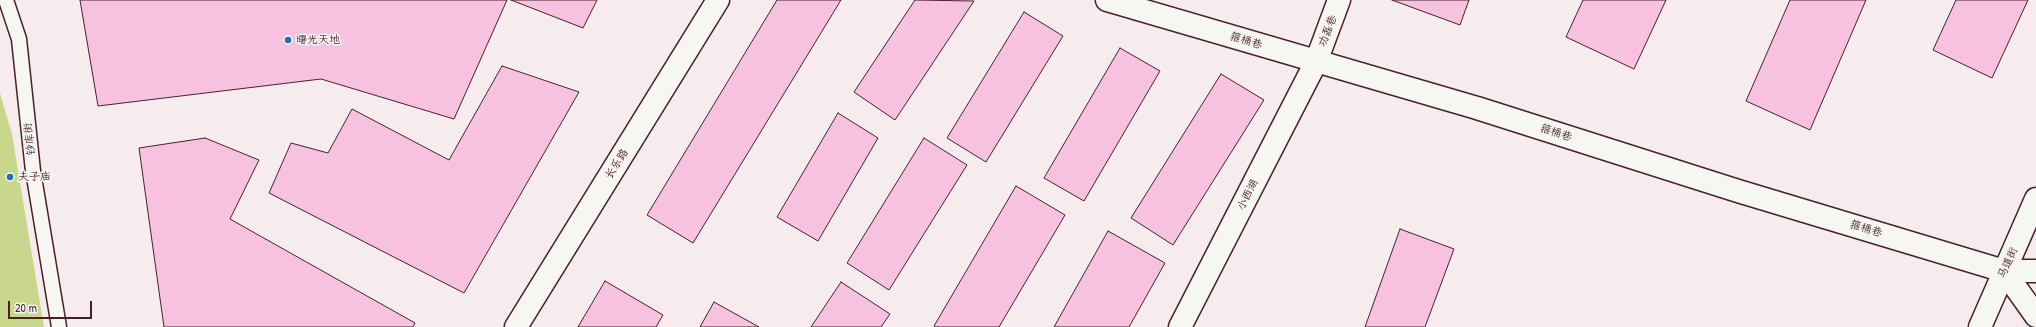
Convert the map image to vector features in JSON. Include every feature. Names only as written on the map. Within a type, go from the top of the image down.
[{"type":"street","name":"长乐路","points":[[516,327],[718,0]]},
{"type":"street","name":"箍桶巷","points":[[1107,0],[1477,108],[1738,191],[2004,271],[2036,271]]},
{"type":"street","name":"功磊巷","points":[[1316,62],[1339,0]]},
{"type":"street","name":"小西湖","points":[[1180,327],[1316,62]]},
{"type":"street","name":"马道街","points":[[1980,327],[2036,199]]},
{"type":"street","points":[[2004,271],[2036,316]]},
{"type":"lane","name":"钞库街","points":[[6,0],[20,39],[33,171],[59,327]]},
{"type":"green space","name":"夫子庙","points":[[0,93],[12,134],[44,327],[0,327]]},
{"type":"building","name":"曙光天地","points":[[80,0],[507,0],[454,119],[321,79],[98,106]]},
{"type":"building","points":[[511,0],[597,0],[583,28]]},
{"type":"building","points":[[777,0],[841,0],[693,243],[647,215]]},
{"type":"building","points":[[915,0],[974,1],[895,120],[854,92]]},
{"type":"building","points":[[1392,0],[1469,0],[1460,25]]},
{"type":"building","points":[[1583,0],[1666,0],[1634,69],[1566,37]]},
{"type":"building","points":[[1790,0],[1866,0],[1810,130],[1746,101]]},
{"type":"building","points":[[1956,0],[2028,0],[1992,78],[1933,50]]},
{"type":"building","points":[[1024,12],[1063,36],[986,162],[947,138]]},
{"type":"building","points":[[1120,48],[1160,71],[1084,201],[1044,178]]},
{"type":"building","points":[[502,66],[579,92],[464,293],[269,193],[291,143],[328,153],[352,109],[449,160]]},
{"type":"building","points":[[1221,74],[1264,100],[1173,245],[1131,218]]},
{"type":"building","points":[[838,113],[878,138],[818,241],[777,217]]},
{"type":"building","points":[[205,138],[259,160],[230,219],[415,323],[413,327],[164,327],[139,148]]},
{"type":"building","points":[[924,138],[967,165],[889,290],[847,263]]},
{"type":"building","points":[[1016,186],[1065,215],[999,327],[934,326]]},
{"type":"building","points":[[1400,229],[1454,249],[1425,327],[1365,327]]},
{"type":"building","points":[[1108,231],[1165,263],[1129,327],[1054,327]]},
{"type":"building","points":[[605,281],[663,315],[656,327],[578,327]]},
{"type":"building","points":[[841,282],[890,314],[881,327],[811,327]]},
{"type":"building","points":[[714,302],[759,327],[700,327]]},
{"type":"place","name":"曙光天地","points":[[288,40]]},
{"type":"place","name":"夫子庙","points":[[10,177]]}]
